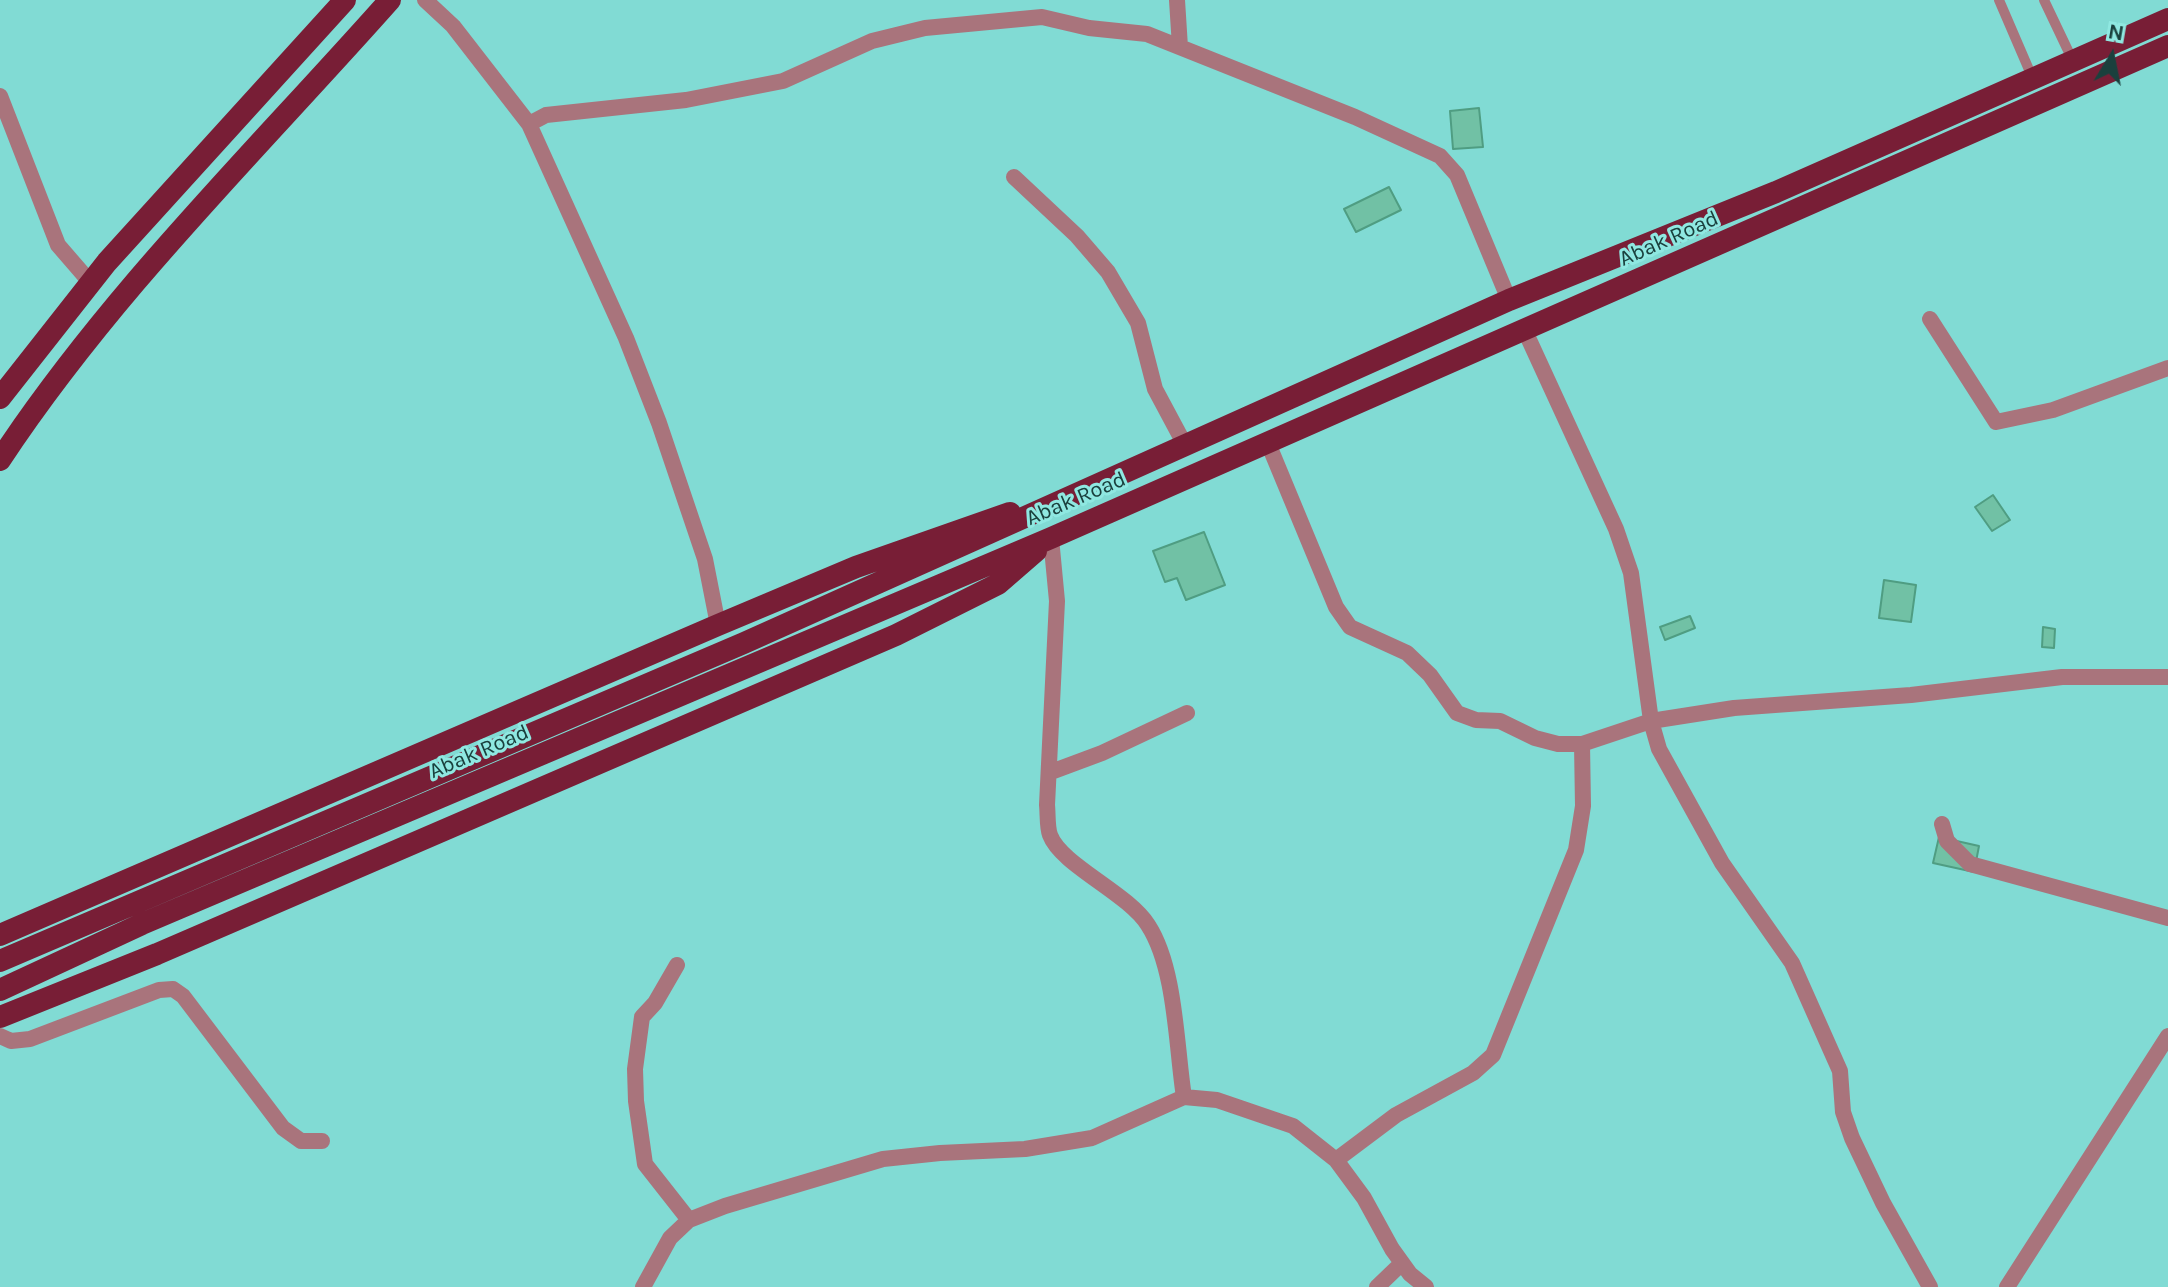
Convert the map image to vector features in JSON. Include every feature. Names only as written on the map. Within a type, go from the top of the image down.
[{"type":"highway","points":[[0,398],[90,282],[345,0]]},
{"type":"highway","points":[[0,460],[46,391],[97,326],[390,0]]},
{"type":"highway","name":"Abak Road","points":[[0,961],[1107,483],[1509,300],[1776,192],[2168,19]]},
{"type":"highway","name":"Abak Road","points":[[0,990],[142,924],[1051,538],[2168,46]]},
{"type":"highway","points":[[0,935],[718,625],[971,524],[1107,483]]},
{"type":"highway","points":[[0,1017],[157,954],[896,635],[998,584],[1051,538]]},
{"type":"street","points":[[425,0],[453,26],[529,124],[626,338],[659,423],[705,559],[718,625]]},
{"type":"street","points":[[1177,0],[1180,47]]},
{"type":"street","points":[[529,124],[546,115],[686,100],[783,81],[872,41],[925,28],[1041,9],[1089,28],[1147,34],[1355,117],[1440,156],[1457,175],[1509,300]]},
{"type":"street","points":[[0,96],[58,245],[90,282]]},
{"type":"street","points":[[1014,177],[1077,236],[1108,272],[1138,323],[1155,389],[1186,447]]},
{"type":"street","points":[[1930,319],[1996,422],[2053,410],[2168,368]]},
{"type":"street","points":[[1525,331],[1616,529],[1631,573],[1651,721],[1659,749],[1722,863],[1792,963],[1840,1071],[1843,1112],[1852,1138],[1883,1203],[1930,1287]]},
{"type":"street","points":[[1268,443],[1336,607],[1350,627],[1407,653],[1430,675],[1457,713],[1476,720],[1500,721],[1535,738],[1558,744],[1582,744],[1651,721],[1734,708],[1911,695],[2062,677],[2168,677]]},
{"type":"street","points":[[1051,538],[1057,601],[1047,805],[1050,835],[1061,853],[1090,872],[1147,922],[1158,942],[1166,970],[1184,1097]]},
{"type":"street","points":[[1051,772],[1102,753],[1187,713]]},
{"type":"street","points":[[1336,1160],[1396,1115],[1473,1073],[1493,1055],[1576,850],[1583,806],[1582,744]]},
{"type":"street","points":[[1942,824],[1947,841],[1970,864],[2168,918]]},
{"type":"street","points":[[677,965],[655,1003],[642,1017],[635,1069],[636,1101],[645,1164],[689,1220]]},
{"type":"street","points":[[0,1036],[11,1041],[30,1039],[159,990],[173,989],[183,996],[283,1128],[301,1141],[322,1141]]},
{"type":"street","points":[[2007,1287],[2168,1036]]},
{"type":"street","points":[[643,1287],[670,1238],[689,1220],[725,1206],[883,1159],[1025,1149],[1092,1138],[1184,1097],[1217,1100],[1293,1126],[1336,1160],[1364,1198],[1402,1263],[1426,1287]]},
{"type":"street","points":[[1377,1287],[1402,1263]]},
{"type":"lane","points":[[1999,0],[2044,101]]},
{"type":"lane","points":[[2044,0],[2084,84]]},
{"type":"building","points":[[1479,108],[1483,147],[1453,149],[1450,111]]},
{"type":"building","points":[[1389,187],[1401,210],[1356,232],[1344,209]]},
{"type":"building","points":[[1993,495],[2010,520],[1992,531],[1975,507]]},
{"type":"building","points":[[1204,532],[1225,585],[1186,600],[1177,578],[1165,582],[1153,551]]},
{"type":"building","points":[[1884,580],[1916,585],[1911,622],[1879,618]]},
{"type":"building","points":[[1690,616],[1695,628],[1665,640],[1660,627]]},
{"type":"building","points":[[2043,627],[2055,629],[2054,648],[2042,647]]},
{"type":"building","points":[[1939,837],[1979,846],[1974,872],[1933,863]]}]
